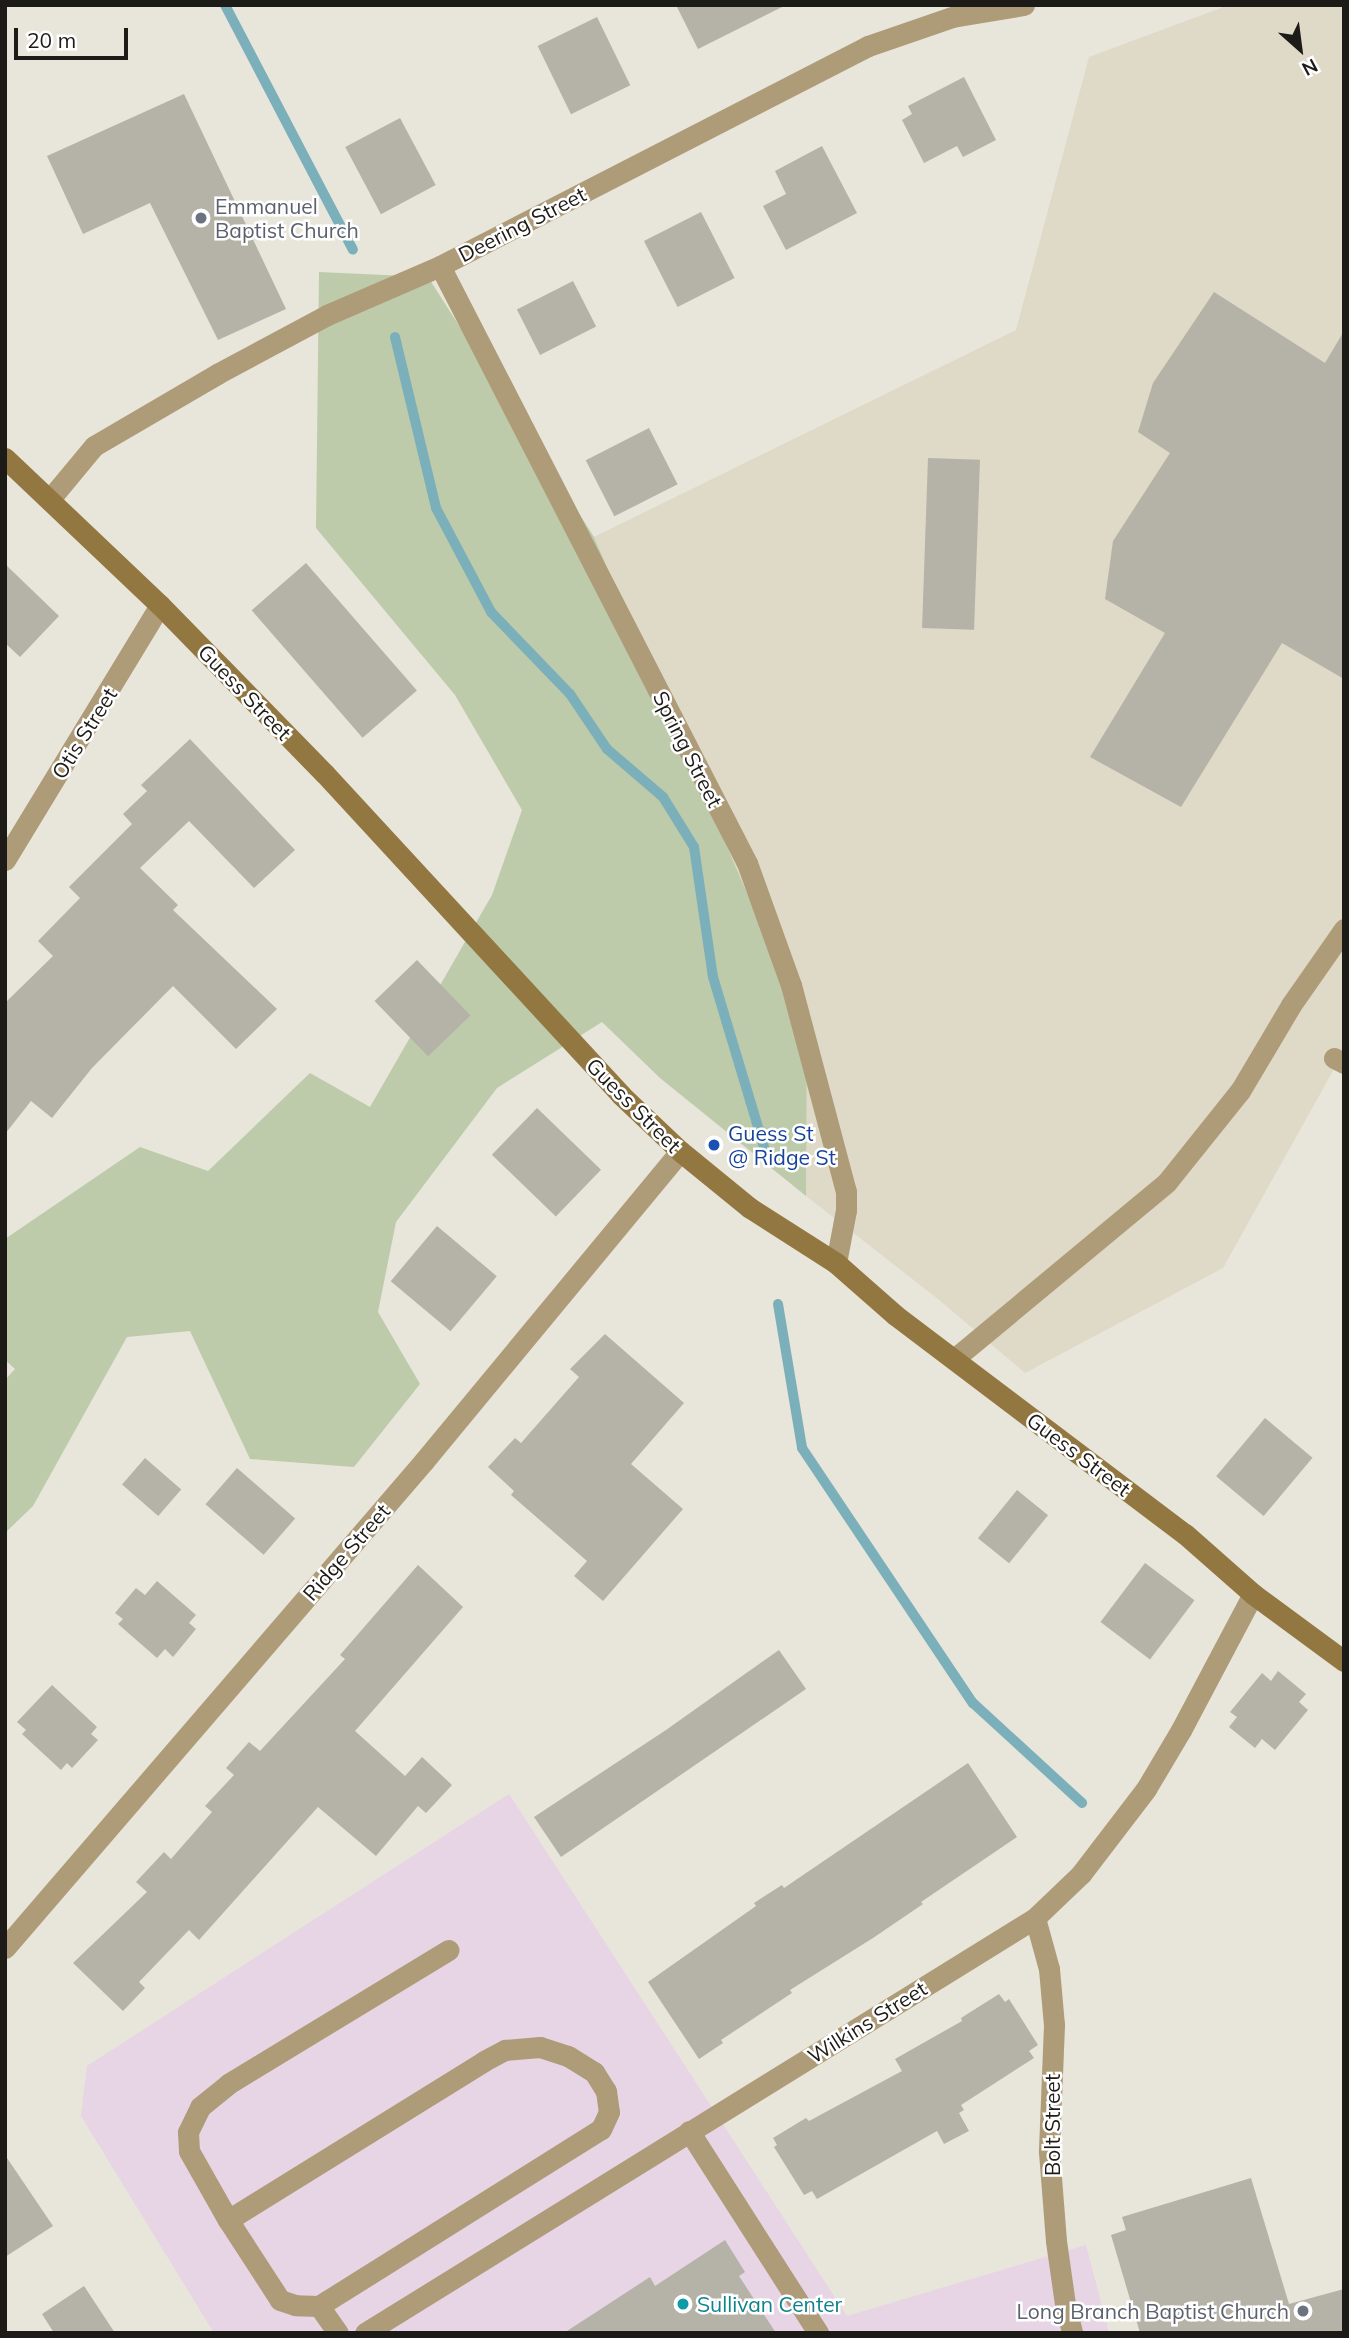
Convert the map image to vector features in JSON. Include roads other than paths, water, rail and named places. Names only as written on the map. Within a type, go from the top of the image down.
[{"type":"street","name":"Deering Street","points":[[50,499],[94,446],[217,374],[327,315],[440,266],[868,46],[952,17],[1024,5]]},
{"type":"street","name":"Spring Street","points":[[440,266],[747,863],[790,985],[846,1191],[846,1210],[836,1263]]},
{"type":"street","name":"Guess Street","points":[[5,458],[160,605],[325,774],[621,1095],[680,1151],[750,1208],[836,1263],[895,1315],[1185,1534],[1253,1594],[1344,1661]]},
{"type":"street","name":"Otis Street","points":[[5,860],[160,605]]},
{"type":"street","points":[[954,1359],[1167,1182],[1240,1091],[1291,1005],[1344,929]]},
{"type":"street","name":"Ridge Street","points":[[5,1948],[433,1451],[680,1151]]},
{"type":"street","name":"Wilkins Street","points":[[365,2333],[1035,1918],[1081,1874],[1146,1789],[1181,1730],[1253,1594]]},
{"type":"street","name":"Bolt Street","points":[[1035,1918],[1049,1969],[1054,2025],[1049,2152],[1059,2265],[1072,2333]]},
{"type":"street","points":[[228,2220],[505,2050],[540,2047],[568,2056],[594,2072],[607,2091],[609,2112],[601,2129],[319,2306],[295,2305],[280,2300],[228,2220],[189,2151],[188,2132],[200,2107],[228,2084],[447,1950]]},
{"type":"street","points":[[690,2132],[818,2333]]},
{"type":"street","points":[[319,2306],[338,2333]]},
{"type":"waterway","points":[[225,5],[353,250]]},
{"type":"waterway","points":[[395,337],[436,508],[491,612],[570,694],[607,749],[663,797],[694,847],[713,977],[765,1150]]},
{"type":"waterway","points":[[778,1304],[802,1448],[973,1703],[1082,1803]]},
{"type":"place","name":"Emmanuel Baptist Church","points":[[201,218]]},
{"type":"place","name":"Guess St @ Ridge St","points":[[714,1145]]},
{"type":"place","name":"Sullivan Center","points":[[683,2304]]},
{"type":"place","name":"Long Branch Baptist Church","points":[[1303,2311]]}]
